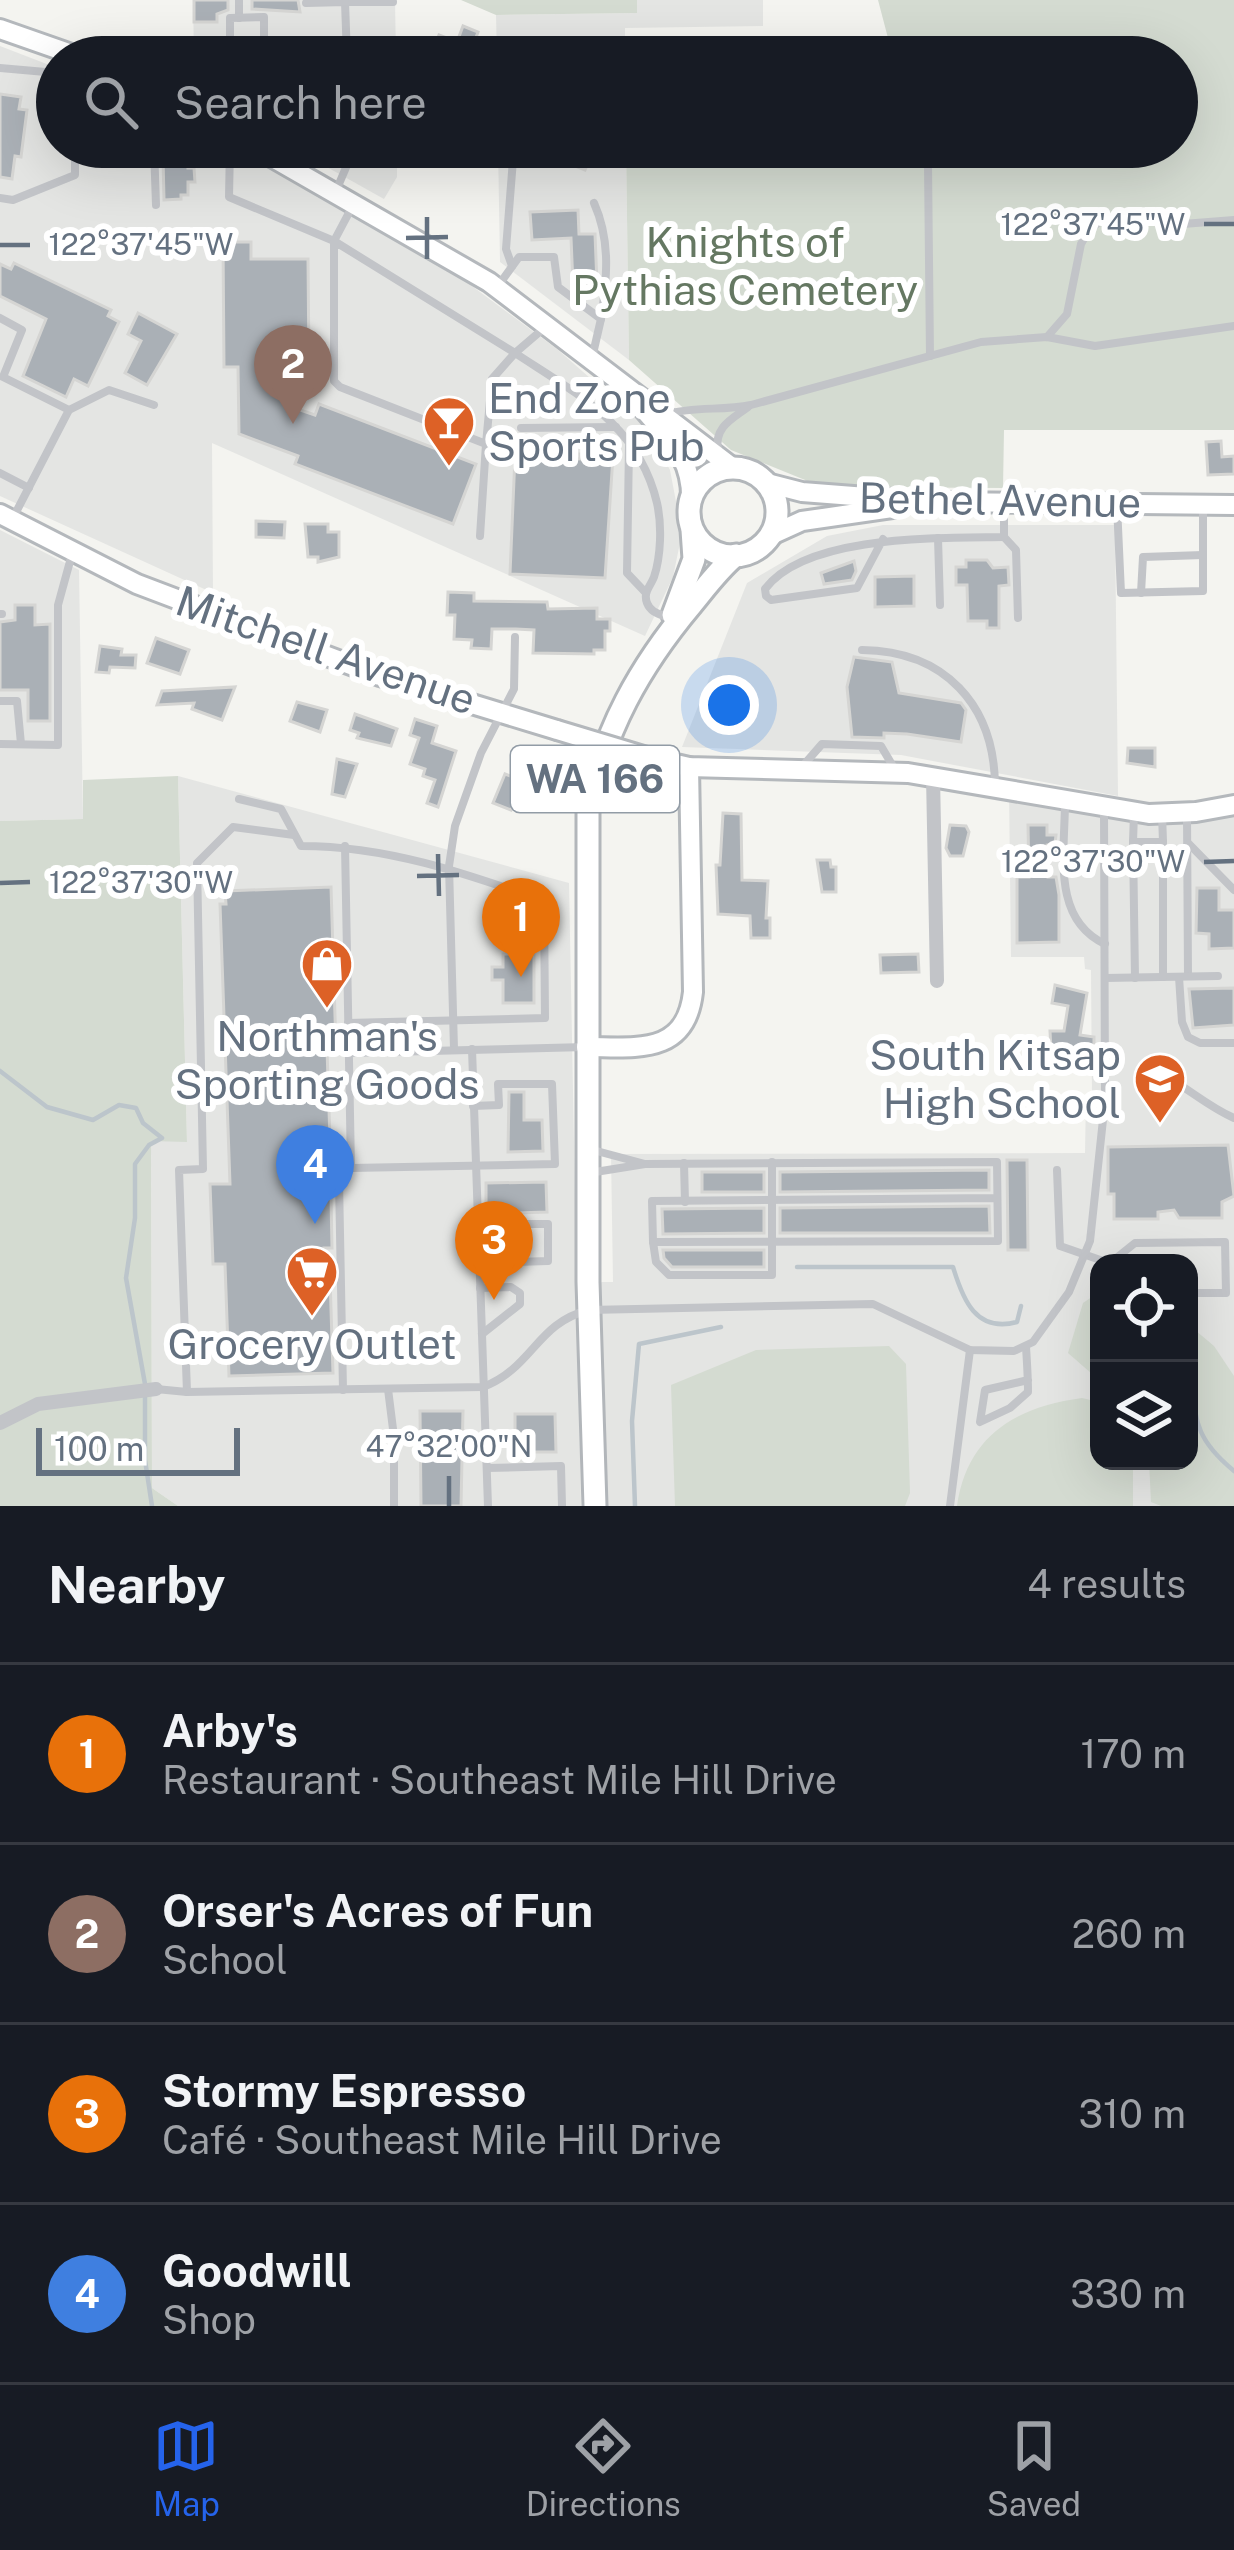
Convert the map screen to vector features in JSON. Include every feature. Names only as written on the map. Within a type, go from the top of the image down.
[{"type":"main road","points":[[736,555],[708,547],[691,512],[701,482],[726,462],[766,483],[777,515],[769,536]]},
{"type":"main road","name":"WA 166","points":[[596,1506],[589,1310],[586,836],[593,786],[625,700],[667,628],[694,559],[691,512]]},
{"type":"main road","name":"WA 166","points":[[667,628],[736,555],[755,550],[769,536]]},
{"type":"street","points":[[0,29],[36,42]]},
{"type":"street","points":[[291,168],[497,288],[592,358],[630,393],[686,461],[692,481],[691,512]]},
{"type":"street","points":[[630,393],[726,462]]},
{"type":"street","name":"Bethel Avenue","points":[[766,483],[802,492],[931,502],[1234,505]]},
{"type":"street","points":[[769,536],[802,521],[931,502]]},
{"type":"street","name":"Mitchell Avenue","points":[[6,516],[136,584],[380,676],[650,758],[689,767],[933,776],[1134,812],[1187,813],[1234,805]]},
{"type":"street","points":[[586,1047],[666,1042],[683,1027],[689,1011],[693,992],[689,767]]},
{"type":"street","points":[[933,776],[937,980]]},
{"type":"street","points":[[0,1423],[38,1404],[156,1389]]},
{"type":"lane","points":[[239,0],[239,18]]},
{"type":"lane","points":[[345,2],[346,36]]},
{"type":"lane","points":[[306,3],[393,2]]},
{"type":"lane","points":[[230,36],[230,18],[264,17],[264,36]]},
{"type":"lane","points":[[0,68],[36,71]]},
{"type":"lane","points":[[0,198],[13,200],[75,175],[75,168]]},
{"type":"lane","points":[[155,168],[156,205]]},
{"type":"lane","points":[[230,168],[230,197],[334,241],[609,416],[638,454],[657,504],[659,539],[654,577],[646,592]]},
{"type":"lane","points":[[335,193],[346,168]]},
{"type":"lane","points":[[512,168],[506,249],[512,268]]},
{"type":"lane","points":[[928,168],[930,356]]},
{"type":"lane","points":[[354,203],[334,241],[334,381],[486,444]]},
{"type":"lane","points":[[592,358],[606,284],[606,229],[594,203]]},
{"type":"lane","points":[[1047,337],[1066,314],[1082,244],[1089,230],[1103,219],[1134,213],[1183,224],[1234,220]]},
{"type":"lane","points":[[497,288],[520,257],[554,257],[558,287],[601,319]]},
{"type":"lane","points":[[0,318],[22,330],[2,380],[69,410]]},
{"type":"lane","points":[[480,536],[491,379],[548,325]]},
{"type":"lane","points":[[665,415],[692,407],[728,410],[751,405],[981,342],[1047,337],[1095,346],[1234,326]]},
{"type":"lane","points":[[6,516],[29,488],[69,410],[109,391],[154,406]]},
{"type":"lane","points":[[609,416],[630,393]]},
{"type":"lane","points":[[726,462],[718,433],[751,405]]},
{"type":"lane","points":[[520,428],[618,428]]},
{"type":"lane","points":[[629,443],[627,573],[646,592],[651,610],[667,628]]},
{"type":"lane","points":[[0,473],[29,488]]},
{"type":"lane","points":[[1004,502],[1004,537],[1016,550],[1018,618]]},
{"type":"lane","points":[[1117,504],[1118,591],[1141,593],[1201,592],[1203,504]]},
{"type":"lane","points":[[883,539],[857,587],[771,600],[766,596],[776,576],[824,555],[883,539],[1004,537]]},
{"type":"lane","points":[[938,538],[940,605]]},
{"type":"lane","points":[[0,744],[58,745],[58,605],[72,552]]},
{"type":"lane","points":[[1141,593],[1143,557],[1203,555]]},
{"type":"lane","points":[[454,1049],[448,866],[455,826],[481,753],[514,689],[515,637]]},
{"type":"lane","points":[[862,650],[882,650],[923,663],[955,682],[974,703],[991,738],[995,787]]},
{"type":"lane","points":[[0,701],[17,701],[21,745]]},
{"type":"lane","points":[[239,799],[281,809],[301,846],[345,846],[448,866],[544,901],[545,1018],[348,1023]]},
{"type":"lane","points":[[1065,799],[1070,912],[1083,934],[1105,944]]},
{"type":"lane","points":[[156,1389],[483,1387],[508,1378],[551,1327],[569,1315],[589,1310],[873,1304],[970,1350],[990,1353],[1026,1347],[1048,1326],[1086,1255],[1105,1101],[1104,806]]},
{"type":"lane","points":[[1134,812],[1135,977]]},
{"type":"lane","points":[[1187,813],[1183,1022],[1188,1036],[1200,1043],[1234,1043]]},
{"type":"lane","points":[[1162,814],[1163,977]]},
{"type":"lane","points":[[187,1392],[179,1170],[203,1169],[197,863],[233,827],[294,835]]},
{"type":"lane","points":[[1133,842],[1163,842]]},
{"type":"lane","points":[[1188,843],[1234,890]]},
{"type":"lane","points":[[345,846],[351,1168]]},
{"type":"lane","points":[[1105,978],[1218,976]]},
{"type":"lane","points":[[349,1053],[586,1047]]},
{"type":"lane","points":[[472,1049],[488,1506]]},
{"type":"lane","points":[[1154,1071],[1234,1118]]},
{"type":"lane","points":[[343,1390],[338,1181],[351,1168],[555,1164],[552,1084],[498,1084],[499,1105],[473,1106]]},
{"type":"lane","points":[[587,1148],[645,1164]]},
{"type":"lane","points":[[772,1162],[772,1201],[772,1275],[669,1275],[656,1262],[652,1202],[772,1201],[997,1198]]},
{"type":"lane","points":[[587,1174],[645,1164],[997,1162],[998,1241],[652,1242]]},
{"type":"lane","points":[[683,1163],[685,1202]]},
{"type":"lane","points":[[1057,1171],[1060,1246],[1090,1256]]},
{"type":"lane","points":[[478,1224],[548,1224],[548,1262],[479,1263]]},
{"type":"lane","points":[[1121,1254],[1135,1243],[1225,1242],[1226,1294],[1198,1293]]},
{"type":"lane","points":[[480,1288],[512,1287],[520,1293],[520,1304],[481,1335]]},
{"type":"lane","points":[[1026,1347],[1028,1380],[1028,1392],[1010,1408],[980,1422],[985,1390],[1028,1380]]},
{"type":"lane","points":[[950,1506],[970,1350]]},
{"type":"lane","points":[[388,1389],[394,1506]]},
{"type":"lane","points":[[487,1468],[561,1466],[562,1506]]},
{"type":"shaded area","points":[[193,0],[395,0],[396,36],[194,36]]},
{"type":"shaded area","points":[[637,0],[763,0],[763,26],[625,28],[625,36],[496,36],[496,15],[636,13]]},
{"type":"shaded area","points":[[0,46],[36,60],[36,168],[269,168],[449,269],[557,349],[648,429],[670,470],[682,533],[673,577],[645,636],[212,443],[213,593],[0,496]]},
{"type":"shaded area","points":[[329,168],[397,168],[384,199]]},
{"type":"shaded area","points":[[498,168],[626,168],[629,360],[500,262]]},
{"type":"shaded area","points":[[883,525],[1115,525],[1118,796],[901,755],[682,747],[747,583],[827,536]]},
{"type":"shaded area","points":[[0,530],[79,570],[83,819],[0,821]]},
{"type":"shaded area","points":[[178,776],[569,883],[581,1506],[178,1506],[152,1488],[151,1141],[187,1141]]},
{"type":"shaded area","name":"South Kitsap High School","points":[[1009,789],[1149,814],[1234,805],[1234,1506],[595,1506],[588,1282],[613,1282],[611,1154],[1085,1153],[1086,1097],[1092,1096],[1091,970],[1085,969],[1084,957],[1011,957]]},
{"type":"green space","points":[[461,0],[637,0],[637,13],[496,15]]},
{"type":"green space","name":"Knights of Pythias Cemetery","points":[[878,0],[1234,0],[1234,430],[1004,430],[1003,488],[839,487],[810,482],[731,450],[629,360],[626,168],[1198,168],[1198,36],[887,36]]},
{"type":"green space","points":[[178,776],[187,1142],[151,1141],[152,1488],[178,1506],[0,1506],[0,821],[83,819],[83,780]]},
{"type":"green space","points":[[1090,1298],[1090,1372],[1068,1353],[1083,1303]]},
{"type":"green space","points":[[1198,1333],[1214,1346],[1234,1376],[1234,1506],[1151,1502],[1149,1470],[1198,1470]]},
{"type":"green space","points":[[889,1346],[906,1364],[910,1493],[905,1506],[675,1506],[671,1385],[756,1350]]},
{"type":"green space","points":[[1090,1400],[1090,1470],[1133,1470],[1133,1506],[957,1506],[962,1482],[983,1443],[1016,1418],[1058,1402]]},
{"type":"building","points":[[194,0],[228,0],[228,10],[217,14],[217,22],[194,22]]},
{"type":"building","points":[[252,0],[298,0],[300,12],[252,9]]},
{"type":"building","points":[[463,26],[478,32],[476,36],[459,36]]},
{"type":"building","points":[[0,94],[21,97],[19,109],[27,110],[21,157],[15,156],[12,179],[0,177]]},
{"type":"building","points":[[163,168],[194,168],[195,182],[188,182],[188,195],[164,200]]},
{"type":"building","points":[[578,210],[579,234],[595,234],[597,284],[573,285],[571,238],[532,240],[530,212]]},
{"type":"building","points":[[223,242],[251,242],[251,259],[308,259],[309,368],[283,368],[283,386],[300,410],[315,415],[319,404],[476,464],[453,524],[295,464],[298,456],[239,434],[238,367],[224,367]]},
{"type":"building","points":[[14,263],[111,310],[108,316],[119,322],[88,386],[74,379],[66,397],[23,376],[46,319],[0,296],[0,264],[11,269]]},
{"type":"building","points":[[138,313],[177,334],[147,385],[125,373],[141,341],[128,334]]},
{"type":"building","points":[[1221,441],[1222,457],[1234,456],[1234,474],[1208,475],[1206,442]]},
{"type":"building","points":[[580,454],[613,456],[605,578],[510,574],[515,456],[580,459]]},
{"type":"building","points":[[256,521],[285,522],[284,538],[256,537]]},
{"type":"building","points":[[305,524],[328,524],[328,532],[339,532],[339,557],[318,562],[318,557],[308,557]]},
{"type":"building","points":[[966,560],[1008,567],[1009,585],[999,586],[999,628],[987,628],[987,621],[968,621],[967,585],[956,585],[956,567],[966,567]]},
{"type":"building","points":[[854,561],[852,580],[824,584],[821,573]]},
{"type":"building","points":[[914,576],[914,606],[875,607],[875,577]]},
{"type":"building","points":[[448,592],[474,593],[474,601],[547,602],[548,609],[597,608],[597,619],[610,619],[605,650],[533,653],[534,630],[516,629],[492,629],[491,649],[471,648],[472,640],[454,639],[455,615],[447,615]]},
{"type":"building","points":[[15,605],[35,605],[35,625],[50,624],[50,721],[28,721],[28,690],[0,690],[0,622],[15,620]]},
{"type":"building","points":[[156,638],[189,650],[180,674],[147,663]]},
{"type":"building","points":[[100,646],[122,649],[121,655],[136,655],[135,668],[96,672]]},
{"type":"building","points":[[854,657],[892,662],[899,693],[961,703],[966,710],[961,742],[907,734],[852,737],[847,687]]},
{"type":"building","points":[[235,687],[222,720],[192,709],[194,703],[157,705],[162,691]]},
{"type":"building","points":[[297,702],[327,710],[320,732],[290,721]]},
{"type":"building","points":[[355,714],[397,729],[391,746],[357,738],[359,733],[350,730]]},
{"type":"building","points":[[415,719],[437,726],[432,743],[456,751],[438,807],[427,803],[435,780],[423,776],[425,769],[410,764],[419,738],[410,735]]},
{"type":"building","points":[[1128,748],[1155,748],[1155,767],[1127,763]]},
{"type":"building","points":[[337,759],[357,764],[345,797],[332,794]]},
{"type":"building","points":[[505,774],[523,781],[511,810],[493,803]]},
{"type":"building","points":[[723,813],[741,814],[742,880],[768,881],[770,938],[751,938],[750,916],[718,914],[716,865],[720,865]]},
{"type":"building","points":[[950,825],[966,826],[969,832],[963,856],[950,856],[946,848]]},
{"type":"building","points":[[1028,825],[1047,825],[1047,835],[1056,835],[1055,844],[1047,845],[1048,877],[1056,877],[1059,895],[1059,942],[1017,943],[1017,877],[1029,877]]},
{"type":"building","points":[[817,860],[830,860],[831,867],[836,867],[836,892],[822,892]]},
{"type":"building","points":[[331,887],[336,1048],[327,1049],[331,1169],[322,1169],[323,1197],[331,1197],[332,1248],[324,1248],[325,1277],[330,1277],[333,1373],[229,1376],[225,1264],[213,1264],[210,1184],[230,1184],[220,904],[226,904],[225,891]]},
{"type":"building","points":[[1197,888],[1219,888],[1219,910],[1234,910],[1234,948],[1209,949],[1209,934],[1196,933]]},
{"type":"building","points":[[503,954],[534,954],[534,1003],[503,1003],[503,980],[492,980],[492,967],[503,967]]},
{"type":"building","points":[[918,954],[919,972],[881,973],[880,955]]},
{"type":"building","points":[[1055,985],[1087,993],[1080,1035],[1094,1037],[1094,1049],[1051,1050],[1050,1031],[1064,1031],[1068,1006],[1052,1003]]},
{"type":"building","points":[[1234,988],[1234,1025],[1193,1028],[1189,989]]},
{"type":"building","points":[[509,1092],[524,1092],[524,1120],[542,1120],[543,1151],[508,1152]]},
{"type":"building","points":[[1228,1145],[1234,1196],[1222,1202],[1222,1218],[1179,1218],[1174,1210],[1158,1212],[1158,1219],[1114,1219],[1114,1194],[1108,1194],[1108,1147]]},
{"type":"building","points":[[1007,1160],[1027,1160],[1028,1250],[1008,1250]]},
{"type":"building","points":[[989,1170],[989,1190],[780,1192],[780,1172]]},
{"type":"building","points":[[702,1172],[764,1172],[764,1192],[702,1192]]},
{"type":"building","points":[[546,1182],[547,1212],[486,1214],[486,1183]]},
{"type":"building","points":[[989,1206],[990,1233],[780,1233],[780,1208]]},
{"type":"building","points":[[764,1208],[764,1233],[663,1234],[662,1209]]},
{"type":"building","points":[[663,1250],[764,1250],[764,1267],[672,1267]]},
{"type":"building","points":[[420,1411],[463,1411],[461,1506],[421,1506]]},
{"type":"building","points":[[515,1414],[555,1414],[556,1452],[515,1452]]},
{"type":"waterway","points":[[0,1071],[47,1107],[93,1120],[119,1105],[136,1108],[143,1123],[162,1138],[149,1145],[135,1164],[135,1218],[126,1278],[145,1384]]},
{"type":"waterway","points":[[797,1267],[953,1267],[967,1302],[981,1318],[991,1323],[1017,1322],[1021,1306]]},
{"type":"waterway","points":[[635,1506],[632,1421],[639,1344],[721,1327]]},
{"type":"waterway","points":[[145,1395],[145,1460],[152,1506]]},
{"type":"waterway","points":[[1198,1422],[1209,1446],[1234,1471]]},
{"type":"place","name":"Orser's Acres of Fun","points":[[293,424]]},
{"type":"place","name":"End Zone Sports Pub","points":[[449,468]]},
{"type":"place","name":"Arby's","points":[[521,977]]},
{"type":"place","name":"Northman's Sporting Goods","points":[[327,1010]]},
{"type":"place","name":"South Kitsap High School","points":[[1160,1125]]},
{"type":"place","name":"Goodwill","points":[[315,1224]]},
{"type":"place","name":"Stormy Espresso","points":[[494,1300]]},
{"type":"place","name":"Grocery Outlet","points":[[312,1318]]}]
